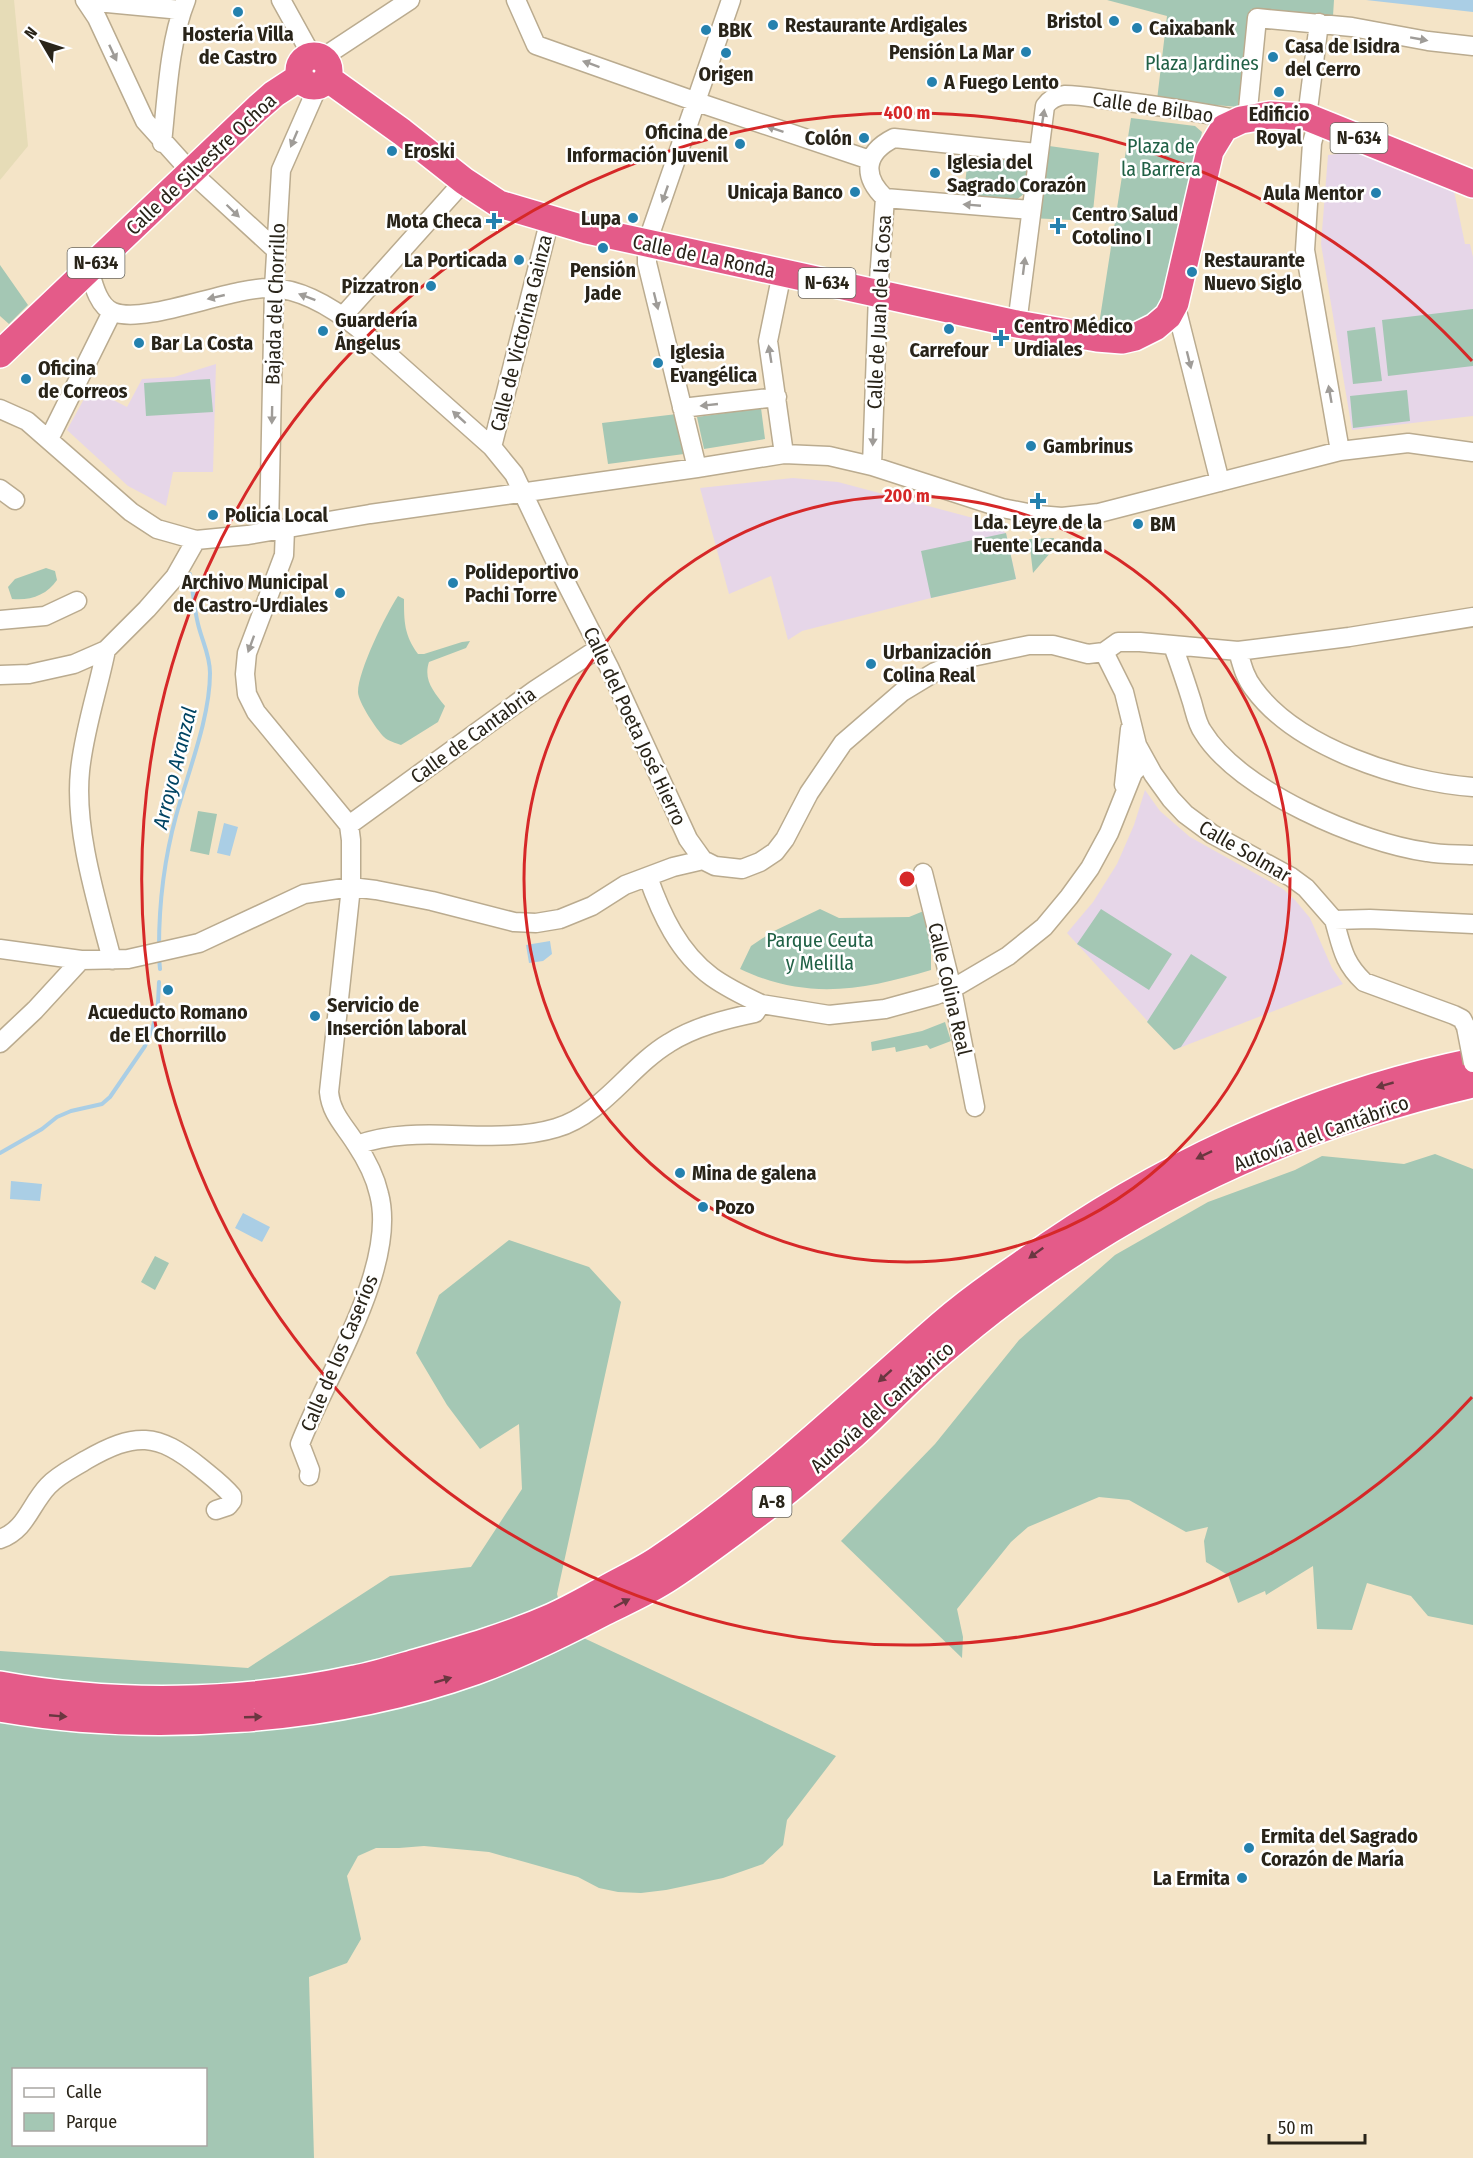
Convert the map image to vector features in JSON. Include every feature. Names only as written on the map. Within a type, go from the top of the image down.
[{"type":"highway","name":"Calle de Silvestre Ochoa","points":[[0,354],[274,94],[316,71]]},
{"type":"highway","name":"Calle de La Ronda","points":[[316,71],[393,124],[464,181],[499,204],[647,243],[878,294],[1017,324],[1122,340],[1135,337],[1155,327],[1168,316],[1175,303],[1210,151],[1238,122]]},
{"type":"highway","name":"N-634","points":[[1238,122],[1270,115],[1312,119],[1473,184]]},
{"type":"highway","name":"Autovía del Cantábrico","points":[[0,1685],[35,1692],[116,1698],[245,1697],[355,1679],[476,1646],[555,1616],[658,1560],[734,1506],[816,1437],[944,1322],[1050,1243],[1097,1212],[1141,1186],[1250,1132],[1361,1092],[1442,1069],[1473,1063]]},
{"type":"highway","name":"Autovía del Cantábrico","points":[[0,1708],[35,1714],[153,1722],[278,1716],[390,1695],[474,1671],[551,1640],[668,1579],[766,1508],[854,1434],[937,1356],[1028,1283],[1104,1233],[1153,1204],[1257,1152],[1367,1112],[1473,1084]]},
{"type":"street","points":[[86,0],[184,5],[171,65],[162,143]]},
{"type":"street","points":[[86,0],[97,18],[145,121],[162,143],[191,172],[262,240],[276,250]]},
{"type":"street","points":[[281,0],[316,71],[385,7],[410,0]]},
{"type":"street","points":[[516,0],[536,45],[870,160],[875,151],[894,138],[1037,153],[1017,324]]},
{"type":"street","points":[[697,468],[647,263],[647,243],[731,0]]},
{"type":"street","points":[[1238,122],[1257,18],[1352,27],[1428,41],[1473,45]]},
{"type":"street","points":[[1319,23],[1305,250],[1340,451]]},
{"type":"street","name":"Bajada del Chorrillo","points":[[277,530],[274,288],[281,170],[316,71]]},
{"type":"street","name":"Calle de Bilbao","points":[[1037,153],[1045,106],[1053,97],[1065,95],[1160,106],[1238,122]]},
{"type":"street","name":"Calle de Juan de la Cosa","points":[[870,160],[870,177],[876,189],[885,198],[878,294],[872,466]]},
{"type":"street","points":[[343,316],[464,181]]},
{"type":"street","points":[[885,198],[1030,210]]},
{"type":"street","name":"Calle de Victorina Gainza","points":[[492,447],[550,219]]},
{"type":"street","points":[[49,439],[112,312],[100,301],[89,269]]},
{"type":"street","points":[[782,273],[768,341],[784,454]]},
{"type":"street","name":"Calle del Poeta José Hierro","points":[[112,312],[130,314],[149,312],[254,288],[288,290],[315,300],[343,316],[492,447],[514,474],[599,648],[688,839],[703,860]]},
{"type":"street","points":[[1175,303],[1220,482]]},
{"type":"street","points":[[682,408],[777,396]]},
{"type":"street","points":[[0,409],[27,421],[132,512],[157,529],[196,540],[277,530],[370,514],[784,454],[829,456],[872,466],[1002,508],[1062,517],[1099,513],[1340,451],[1408,443],[1473,452]]},
{"type":"street","points":[[0,489],[15,500]]},
{"type":"street","points":[[277,530],[284,555],[247,653],[245,674],[247,694],[256,712],[349,825]]},
{"type":"street","points":[[0,675],[29,674],[74,664],[106,650],[175,577],[196,540]]},
{"type":"street","points":[[0,621],[45,616],[76,601]]},
{"type":"street","points":[[0,950],[81,960],[120,959],[199,943],[304,894],[351,887],[432,901],[514,922],[536,923],[561,919],[592,906],[625,885],[673,867],[703,860],[715,866],[742,869],[760,862],[775,852],[785,839],[809,793],[843,743],[902,692],[935,672],[972,657],[1029,645],[1053,645],[1088,654],[1104,652],[1118,642],[1238,651],[1349,637],[1473,617]]},
{"type":"street","points":[[1173,646],[1201,730],[1211,745],[1227,761],[1254,782],[1286,801],[1360,836],[1428,852],[1473,855]]},
{"type":"street","name":"Calle de Cantabria","points":[[349,825],[535,690],[599,648]]},
{"type":"street","points":[[106,650],[88,724],[80,771],[80,818],[120,959]]},
{"type":"street","points":[[1238,651],[1253,689],[1274,712],[1292,726],[1348,756],[1374,766],[1430,782],[1473,787]]},
{"type":"street","name":"Calle Solmar","points":[[1104,652],[1124,692],[1137,745],[1152,774],[1170,799],[1185,814],[1212,834],[1292,877],[1306,888],[1325,913],[1334,920]]},
{"type":"street","points":[[1122,798],[1131,720]]},
{"type":"street","points":[[648,877],[668,925],[686,950],[711,976],[760,1004],[829,1015],[885,1009],[936,996],[952,989],[1008,956],[1044,927],[1090,868],[1109,833],[1133,772],[1145,759]]},
{"type":"street","name":"Calle de los Caseríos","points":[[309,1476],[310,1470],[300,1444],[367,1297],[375,1271],[382,1225],[381,1200],[376,1181],[357,1145],[335,1115],[330,1103],[329,1092],[351,887],[349,825]]},
{"type":"street","name":"Calle Colina Real","points":[[923,873],[952,989],[975,1107]]},
{"type":"street","points":[[1473,924],[1334,920],[1344,958],[1364,982],[1462,1019],[1466,1027],[1473,1063]]},
{"type":"street","points":[[0,1043],[35,1010],[81,960]]},
{"type":"street","points":[[357,1145],[372,1139],[400,1135],[514,1136],[557,1128],[602,1101],[639,1066],[669,1042],[717,1022],[755,1013],[760,1004]]},
{"type":"street","points":[[0,1539],[15,1532],[25,1522],[48,1486],[61,1475],[95,1455],[130,1440],[160,1442],[181,1452],[232,1496],[232,1501],[228,1506],[216,1510]]},
{"type":"shaded area","points":[[1347,145],[1454,191],[1465,244],[1470,244],[1473,257],[1473,416],[1352,430],[1321,244],[1328,155],[1337,154]]},
{"type":"shaded area","points":[[216,364],[213,472],[173,472],[166,506],[128,486],[67,430],[90,388],[127,407],[142,379],[174,377]]},
{"type":"shaded area","points":[[793,478],[838,482],[992,523],[1006,533],[1016,579],[802,631],[788,640],[771,576],[729,594],[700,488]]},
{"type":"shaded area","points":[[1145,790],[1160,811],[1190,837],[1283,889],[1295,900],[1310,918],[1332,968],[1343,984],[1174,1050],[1067,933],[1093,902],[1117,864],[1134,825]]},
{"type":"green space","name":"Plaza Jardines","points":[[1107,0],[1334,0],[1333,16],[1251,9],[1238,107],[1157,100],[1167,16]]},
{"type":"green space","name":"Plaza de la Barrera","points":[[1131,118],[1195,126],[1202,132],[1166,303],[1136,326],[1098,331]]},
{"type":"green space","points":[[1042,145],[1099,153],[1092,221],[1030,218]]},
{"type":"green space","points":[[964,152],[1025,160],[1028,164],[1025,193],[1015,201],[961,198],[961,185],[965,185],[967,166],[963,165]]},
{"type":"green space","points":[[0,265],[28,305],[9,324],[0,316]]},
{"type":"green space","points":[[1473,309],[1473,366],[1388,376],[1382,320]]},
{"type":"green space","points":[[1375,327],[1382,381],[1353,384],[1347,331]]},
{"type":"green space","points":[[210,379],[213,412],[146,416],[144,383]]},
{"type":"green space","points":[[1407,390],[1410,421],[1353,428],[1350,396]]},
{"type":"green space","points":[[761,408],[765,439],[704,449],[697,417]]},
{"type":"green space","points":[[677,414],[684,454],[608,464],[602,423]]},
{"type":"green space","points":[[1006,533],[1016,579],[931,598],[921,551]]},
{"type":"green space","points":[[1054,538],[1051,552],[1033,573],[1029,539]]},
{"type":"green space","points":[[46,568],[55,571],[57,580],[48,590],[32,598],[12,599],[8,587],[15,579]]},
{"type":"green space","points":[[398,596],[404,599],[406,628],[418,654],[470,641],[466,648],[429,662],[427,674],[429,680],[445,706],[438,722],[401,745],[384,737],[364,709],[358,692],[367,657]]},
{"type":"green space","points":[[198,811],[217,814],[209,855],[190,851]]},
{"type":"green space","name":"Parque Ceuta y Melilla","points":[[931,908],[931,970],[859,987],[812,989],[765,979],[740,969],[751,946],[772,932],[820,909],[839,918],[909,917]]},
{"type":"green space","points":[[1101,909],[1172,954],[1149,990],[1077,944]]},
{"type":"green space","points":[[1191,954],[1227,977],[1181,1047],[1174,1050],[1147,1022]]},
{"type":"green space","points":[[945,1022],[951,1041],[930,1049],[927,1045],[896,1052],[895,1047],[872,1051],[871,1042],[922,1031]]},
{"type":"green space","points":[[1435,1154],[1473,1169],[1473,1625],[1428,1616],[1411,1596],[1367,1583],[1352,1630],[1317,1629],[1313,1566],[1266,1595],[1265,1591],[1238,1603],[1228,1575],[1206,1562],[1204,1541],[1208,1527],[1186,1532],[1129,1500],[1099,1497],[1028,1527],[1011,1542],[957,1609],[963,1637],[962,1658],[841,1541],[935,1444],[1019,1340],[1115,1255],[1208,1202],[1295,1170],[1322,1156],[1404,1164]]},
{"type":"green space","points":[[509,1240],[589,1267],[621,1302],[557,1594],[563,1616],[573,1633],[836,1756],[787,1820],[783,1845],[763,1864],[723,1878],[666,1890],[641,1893],[599,1888],[578,1877],[489,1852],[424,1846],[376,1848],[358,1856],[347,1876],[361,1939],[347,1963],[309,1977],[314,2158],[0,2158],[0,1651],[248,1668],[390,1576],[471,1567],[522,1489],[519,1424],[480,1449],[447,1405],[416,1353],[439,1295]]},
{"type":"green space","points":[[155,1256],[169,1263],[155,1290],[141,1282]]},
{"type":"sand","points":[[0,0],[14,0],[28,146],[0,180]]},
{"type":"water","points":[[1366,0],[1473,0],[1473,12]]},
{"type":"water","points":[[224,823],[238,827],[230,856],[217,853]]},
{"type":"water","points":[[550,941],[552,954],[543,961],[529,963],[526,945]]},
{"type":"water","points":[[11,1181],[42,1184],[40,1201],[10,1199]]},
{"type":"water","points":[[243,1213],[270,1227],[262,1242],[235,1228]]},
{"type":"waterway","name":"Arroyo Aranzal","points":[[159,947],[161,897],[168,849],[198,745],[209,690],[209,660],[197,618],[190,574]]},
{"type":"waterway","name":"Arroyo Aranzal","points":[[159,958],[160,969]]},
{"type":"waterway","name":"Arroyo Aranzal","points":[[0,1153],[42,1129],[57,1117],[71,1111],[102,1104],[110,1097],[145,1046],[153,1027],[159,982]]},
{"type":"place","name":"Hostería Villa de Castro","points":[[238,12]]},
{"type":"place","name":"Bristol","points":[[1114,21]]},
{"type":"place","name":"Restaurante Ardigales","points":[[773,25]]},
{"type":"place","name":"Caixabank","points":[[1137,28]]},
{"type":"place","name":"BBK","points":[[706,30]]},
{"type":"place","name":"Pensión La Mar","points":[[1026,52]]},
{"type":"place","name":"Origen","points":[[726,53]]},
{"type":"place","name":"Casa de Isidra del Cerro","points":[[1273,57]]},
{"type":"place","name":"A Fuego Lento","points":[[932,82]]},
{"type":"place","name":"Edificio Royal","points":[[1279,92]]},
{"type":"place","name":"Colón","points":[[864,138]]},
{"type":"place","name":"Oficina de Información Juvenil","points":[[740,144]]},
{"type":"place","name":"Eroski","points":[[392,151]]},
{"type":"place","name":"Iglesia del Sagrado Corazón","points":[[935,173]]},
{"type":"place","name":"Unicaja Banco","points":[[855,192]]},
{"type":"place","name":"Aula Mentor","points":[[1376,193]]},
{"type":"place","name":"Lupa","points":[[633,218]]},
{"type":"place","name":"Mota Checa","points":[[494,221]]},
{"type":"place","name":"Centro Salud Cotolino I","points":[[1058,226]]},
{"type":"place","name":"Pensión Jade","points":[[603,248]]},
{"type":"place","name":"La Porticada","points":[[519,260]]},
{"type":"place","name":"Restaurante Nuevo Siglo","points":[[1192,272]]},
{"type":"place","name":"Pizzatron","points":[[431,286]]},
{"type":"place","name":"Carrefour","points":[[949,329]]},
{"type":"place","name":"Guardería Ángelus","points":[[323,331]]},
{"type":"place","name":"Centro Médico Urdiales","points":[[1001,338]]},
{"type":"place","name":"Bar La Costa","points":[[139,343]]},
{"type":"place","name":"Iglesia Evangélica","points":[[658,363]]},
{"type":"place","name":"Oficina de Correos","points":[[26,379]]},
{"type":"place","name":"Gambrinus","points":[[1031,446]]},
{"type":"place","name":"Lda. Leyre de la Fuente Lecanda","points":[[1038,501]]},
{"type":"place","name":"Policía Local","points":[[213,515]]},
{"type":"place","name":"BM","points":[[1138,524]]},
{"type":"place","name":"Polideportivo Pachi Torre","points":[[453,583]]},
{"type":"place","name":"Archivo Municipal de Castro-Urdiales","points":[[340,593]]},
{"type":"place","name":"Urbanización Colina Real","points":[[871,664]]},
{"type":"place","name":"Acueducto Romano de El Chorrillo","points":[[168,990]]},
{"type":"place","name":"Servicio de Inserción laboral","points":[[315,1016]]},
{"type":"place","name":"Mina de galena","points":[[680,1173]]},
{"type":"place","name":"Pozo","points":[[703,1207]]},
{"type":"place","name":"Ermita del Sagrado Corazón de María","points":[[1249,1848]]},
{"type":"place","name":"La Ermita","points":[[1242,1878]]}]
